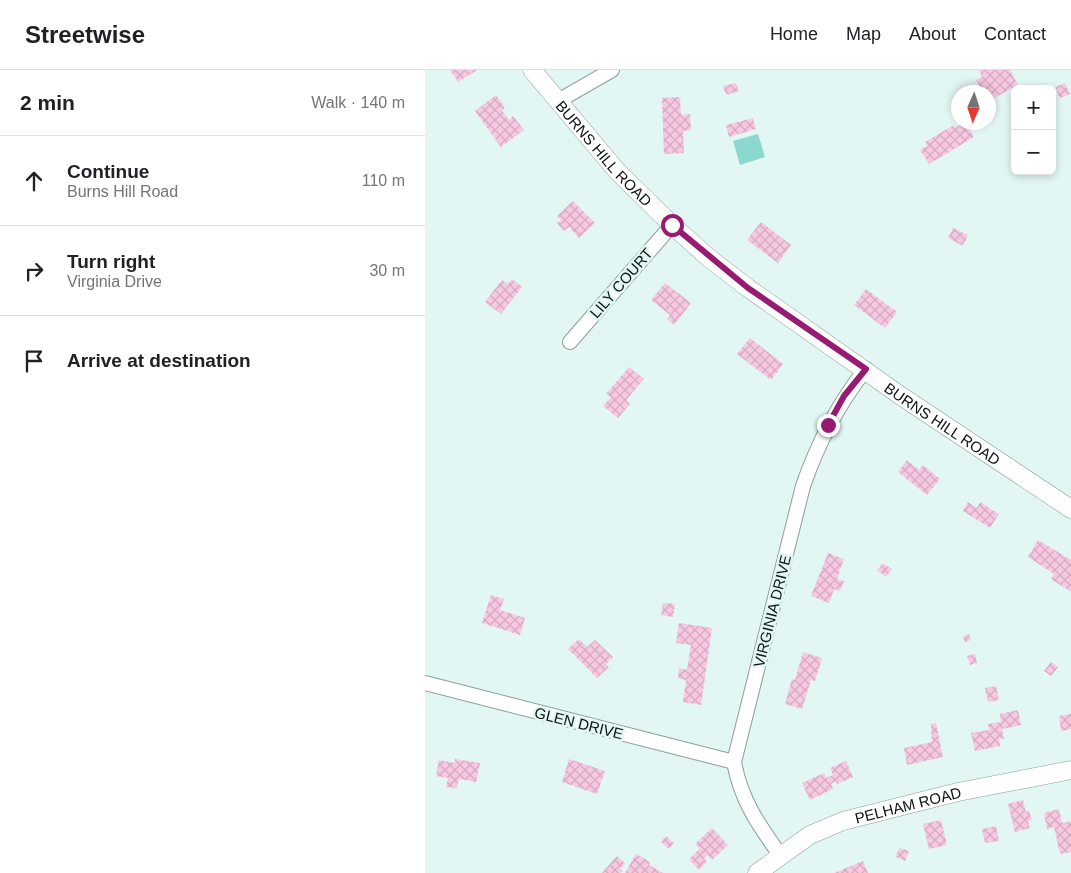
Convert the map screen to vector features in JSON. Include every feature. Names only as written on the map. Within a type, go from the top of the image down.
[{"type":"street","name":"BURNS HILL ROAD","points":[[532,70],[594,146],[672,225],[748,288],[866,369],[901,396],[1071,509]]},
{"type":"street","points":[[558,101],[612,70]]},
{"type":"street","name":"LILY COURT","points":[[571,342],[672,225]]},
{"type":"street","name":"VIRGINIA DRIVE","points":[[780,855],[748,807],[739,787],[734,762],[803,486],[814,455],[828,425],[844,396],[866,369]]},
{"type":"street","name":"GLEN DRIVE","points":[[425,683],[734,762]]},
{"type":"street","name":"PELHAM ROAD","points":[[757,873],[810,835],[843,821],[958,792],[1071,770]]},
{"type":"shaded area","points":[[758,134],[765,157],[740,165],[733,141]]},
{"type":"building","points":[[450,70],[477,70],[458,82]]},
{"type":"building","points":[[979,70],[1010,70],[1018,85],[1011,85],[1011,89],[996,97],[996,85],[979,85],[976,80],[982,77]]},
{"type":"building","points":[[736,83],[739,91],[726,95],[723,86]]},
{"type":"building","points":[[1065,83],[1070,94],[1060,98],[1056,87]]},
{"type":"building","points":[[496,95],[505,108],[502,110],[509,120],[513,116],[524,130],[501,147],[475,111]]},
{"type":"building","points":[[680,97],[681,115],[690,114],[691,130],[683,131],[684,153],[664,154],[662,98]]},
{"type":"building","points":[[753,118],[756,129],[729,137],[726,125]]},
{"type":"building","points":[[951,127],[951,130],[970,130],[974,137],[929,164],[920,150],[927,146],[925,142]]},
{"type":"building","points":[[573,201],[595,223],[579,238],[569,227],[564,231],[557,223],[561,220],[557,216]]},
{"type":"building","points":[[761,222],[791,245],[778,263],[747,240]]},
{"type":"building","points":[[953,228],[968,235],[963,246],[948,238]]},
{"type":"building","points":[[512,279],[522,287],[501,314],[485,302],[502,280],[508,284]]},
{"type":"building","points":[[665,283],[691,303],[674,325],[667,319],[670,315],[651,300]]},
{"type":"building","points":[[866,289],[897,312],[885,328],[854,305]]},
{"type":"building","points":[[750,338],[783,364],[771,380],[737,354]]},
{"type":"building","points":[[629,367],[644,379],[626,400],[630,404],[618,418],[603,406],[611,397],[606,394]]},
{"type":"building","points":[[907,460],[919,470],[923,465],[940,479],[927,495],[898,472]]},
{"type":"building","points":[[968,502],[977,508],[980,502],[999,514],[990,528],[963,511]]},
{"type":"building","points":[[1038,540],[1071,560],[1071,592],[1051,579],[1054,574],[1028,557]]},
{"type":"building","points":[[828,553],[844,559],[837,579],[844,581],[840,591],[834,589],[829,603],[811,596]]},
{"type":"building","points":[[883,563],[892,569],[886,577],[877,570]]},
{"type":"building","points":[[491,595],[504,599],[500,610],[525,618],[520,635],[482,623]]},
{"type":"building","points":[[663,603],[675,604],[673,617],[661,615]]},
{"type":"building","points":[[679,623],[712,628],[701,705],[683,702],[686,680],[678,678],[679,668],[687,670],[691,645],[676,643]]},
{"type":"building","points":[[969,634],[971,640],[965,642],[963,636]]},
{"type":"building","points":[[579,639],[587,647],[595,640],[613,657],[606,664],[609,667],[597,678],[568,649]]},
{"type":"building","points":[[803,652],[822,658],[815,681],[811,680],[802,709],[785,704],[792,679],[795,680]]},
{"type":"building","points":[[975,654],[977,663],[970,665],[967,656]]},
{"type":"building","points":[[1051,662],[1058,667],[1051,676],[1044,671]]},
{"type":"building","points":[[996,686],[999,700],[988,702],[985,688]]},
{"type":"building","points":[[1018,710],[1021,725],[1002,729],[1004,739],[999,739],[1000,746],[975,751],[971,733],[989,730],[988,724],[1001,722],[1000,714]]},
{"type":"building","points":[[1071,714],[1071,729],[1061,731],[1059,716]]},
{"type":"building","points":[[936,723],[943,757],[907,765],[904,748],[932,742],[931,724]]},
{"type":"building","points":[[455,759],[480,763],[476,782],[459,779],[457,788],[446,787],[448,778],[436,776],[439,760],[455,763]]},
{"type":"building","points":[[569,759],[605,771],[597,794],[562,782]]},
{"type":"building","points":[[846,761],[853,777],[837,784],[836,781],[831,784],[833,789],[810,800],[802,783],[824,773],[826,778],[833,775],[830,768]]},
{"type":"building","points":[[1023,800],[1026,812],[1029,811],[1032,820],[1028,821],[1030,828],[1015,832],[1008,804]]},
{"type":"building","points":[[1059,809],[1062,823],[1071,821],[1071,852],[1060,854],[1054,827],[1047,829],[1044,813]]},
{"type":"building","points":[[941,820],[947,845],[929,849],[923,824]]},
{"type":"building","points":[[996,826],[999,841],[985,843],[982,829]]},
{"type":"building","points":[[712,828],[728,845],[712,860],[708,855],[704,859],[707,862],[699,870],[689,859],[700,848],[695,844]]},
{"type":"building","points":[[666,836],[674,843],[669,849],[661,842]]},
{"type":"building","points":[[899,848],[909,851],[905,861],[896,857]]},
{"type":"building","points":[[636,854],[650,862],[649,865],[663,873],[625,873]]},
{"type":"building","points":[[617,856],[625,863],[620,869],[623,871],[620,873],[602,873]]},
{"type":"building","points":[[863,861],[868,873],[834,873]]},
{"type":"route","points":[[672,225],[709,258],[748,288],[866,369],[844,396],[828,425]]}]
